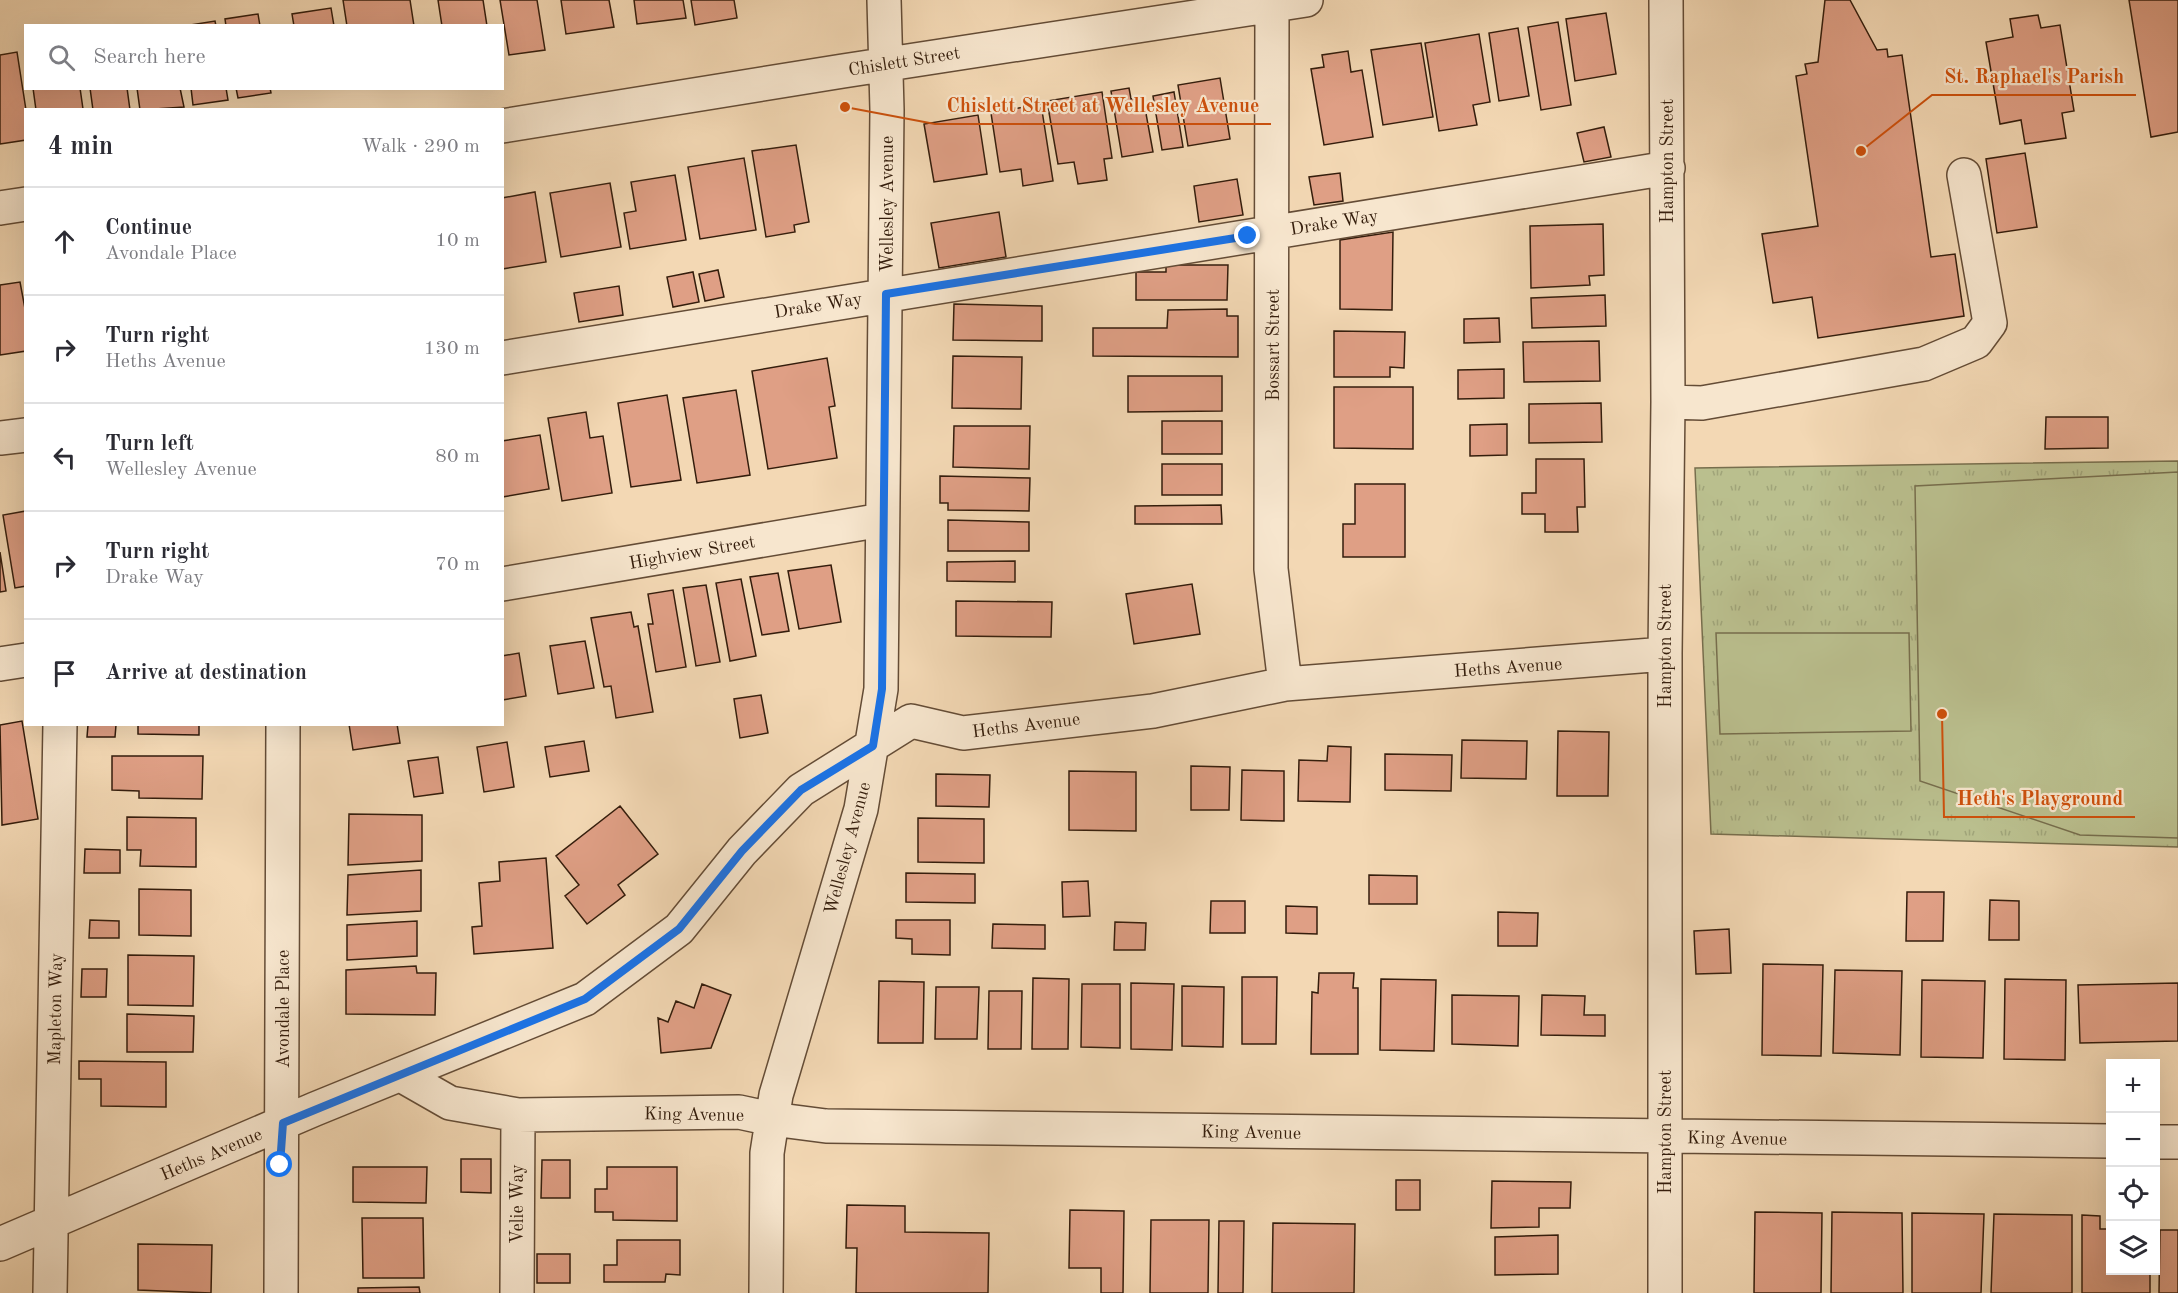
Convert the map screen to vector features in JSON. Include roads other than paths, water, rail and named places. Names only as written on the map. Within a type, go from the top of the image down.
[{"type":"street","name":"Wellesley Avenue","points":[[766,1293],[767,1167],[776,1095],[861,809],[882,689],[886,294],[884,0]]},
{"type":"street","name":"Chislett Street","points":[[504,126],[1306,0]]},
{"type":"street","name":"Hampton Street","points":[[1665,1293],[1665,654],[1668,402],[1666,0]]},
{"type":"street","name":"Bossart Street","points":[[1272,5],[1274,232],[1271,569],[1285,684]]},
{"type":"street","name":"Drake Way","points":[[504,358],[1668,168]]},
{"type":"street","points":[[1668,402],[1702,403],[1923,364],[1976,342],[1990,323],[1964,175]]},
{"type":"street","points":[[0,208],[24,204]]},
{"type":"street","points":[[0,438],[24,435]]},
{"type":"street","name":"Highview Street","points":[[504,584],[882,520]]},
{"type":"street","name":"Heths Avenue","points":[[0,1244],[283,1123],[585,999],[679,929],[742,851],[801,790],[911,722],[963,733],[1153,711],[1285,684],[1665,654]]},
{"type":"street","points":[[0,664],[24,660]]},
{"type":"street","name":"Mapleton Way","points":[[50,1293],[60,726]]},
{"type":"street","name":"Avondale Place","points":[[281,1293],[283,726]]},
{"type":"street","name":"King Avenue","points":[[401,1075],[450,1103],[518,1115],[740,1112],[826,1126],[2106,1141]]},
{"type":"street","name":"Velie Way","points":[[517,1293],[518,1115]]},
{"type":"street","points":[[2160,1142],[2178,1142]]},
{"type":"place","name":"Chislett Street at Wellesley Avenue","points":[[845,107]]},
{"type":"place","name":"St. Raphael's Parish","points":[[1861,151]]},
{"type":"place","name":"Heth's Playground","points":[[1942,714]]}]
